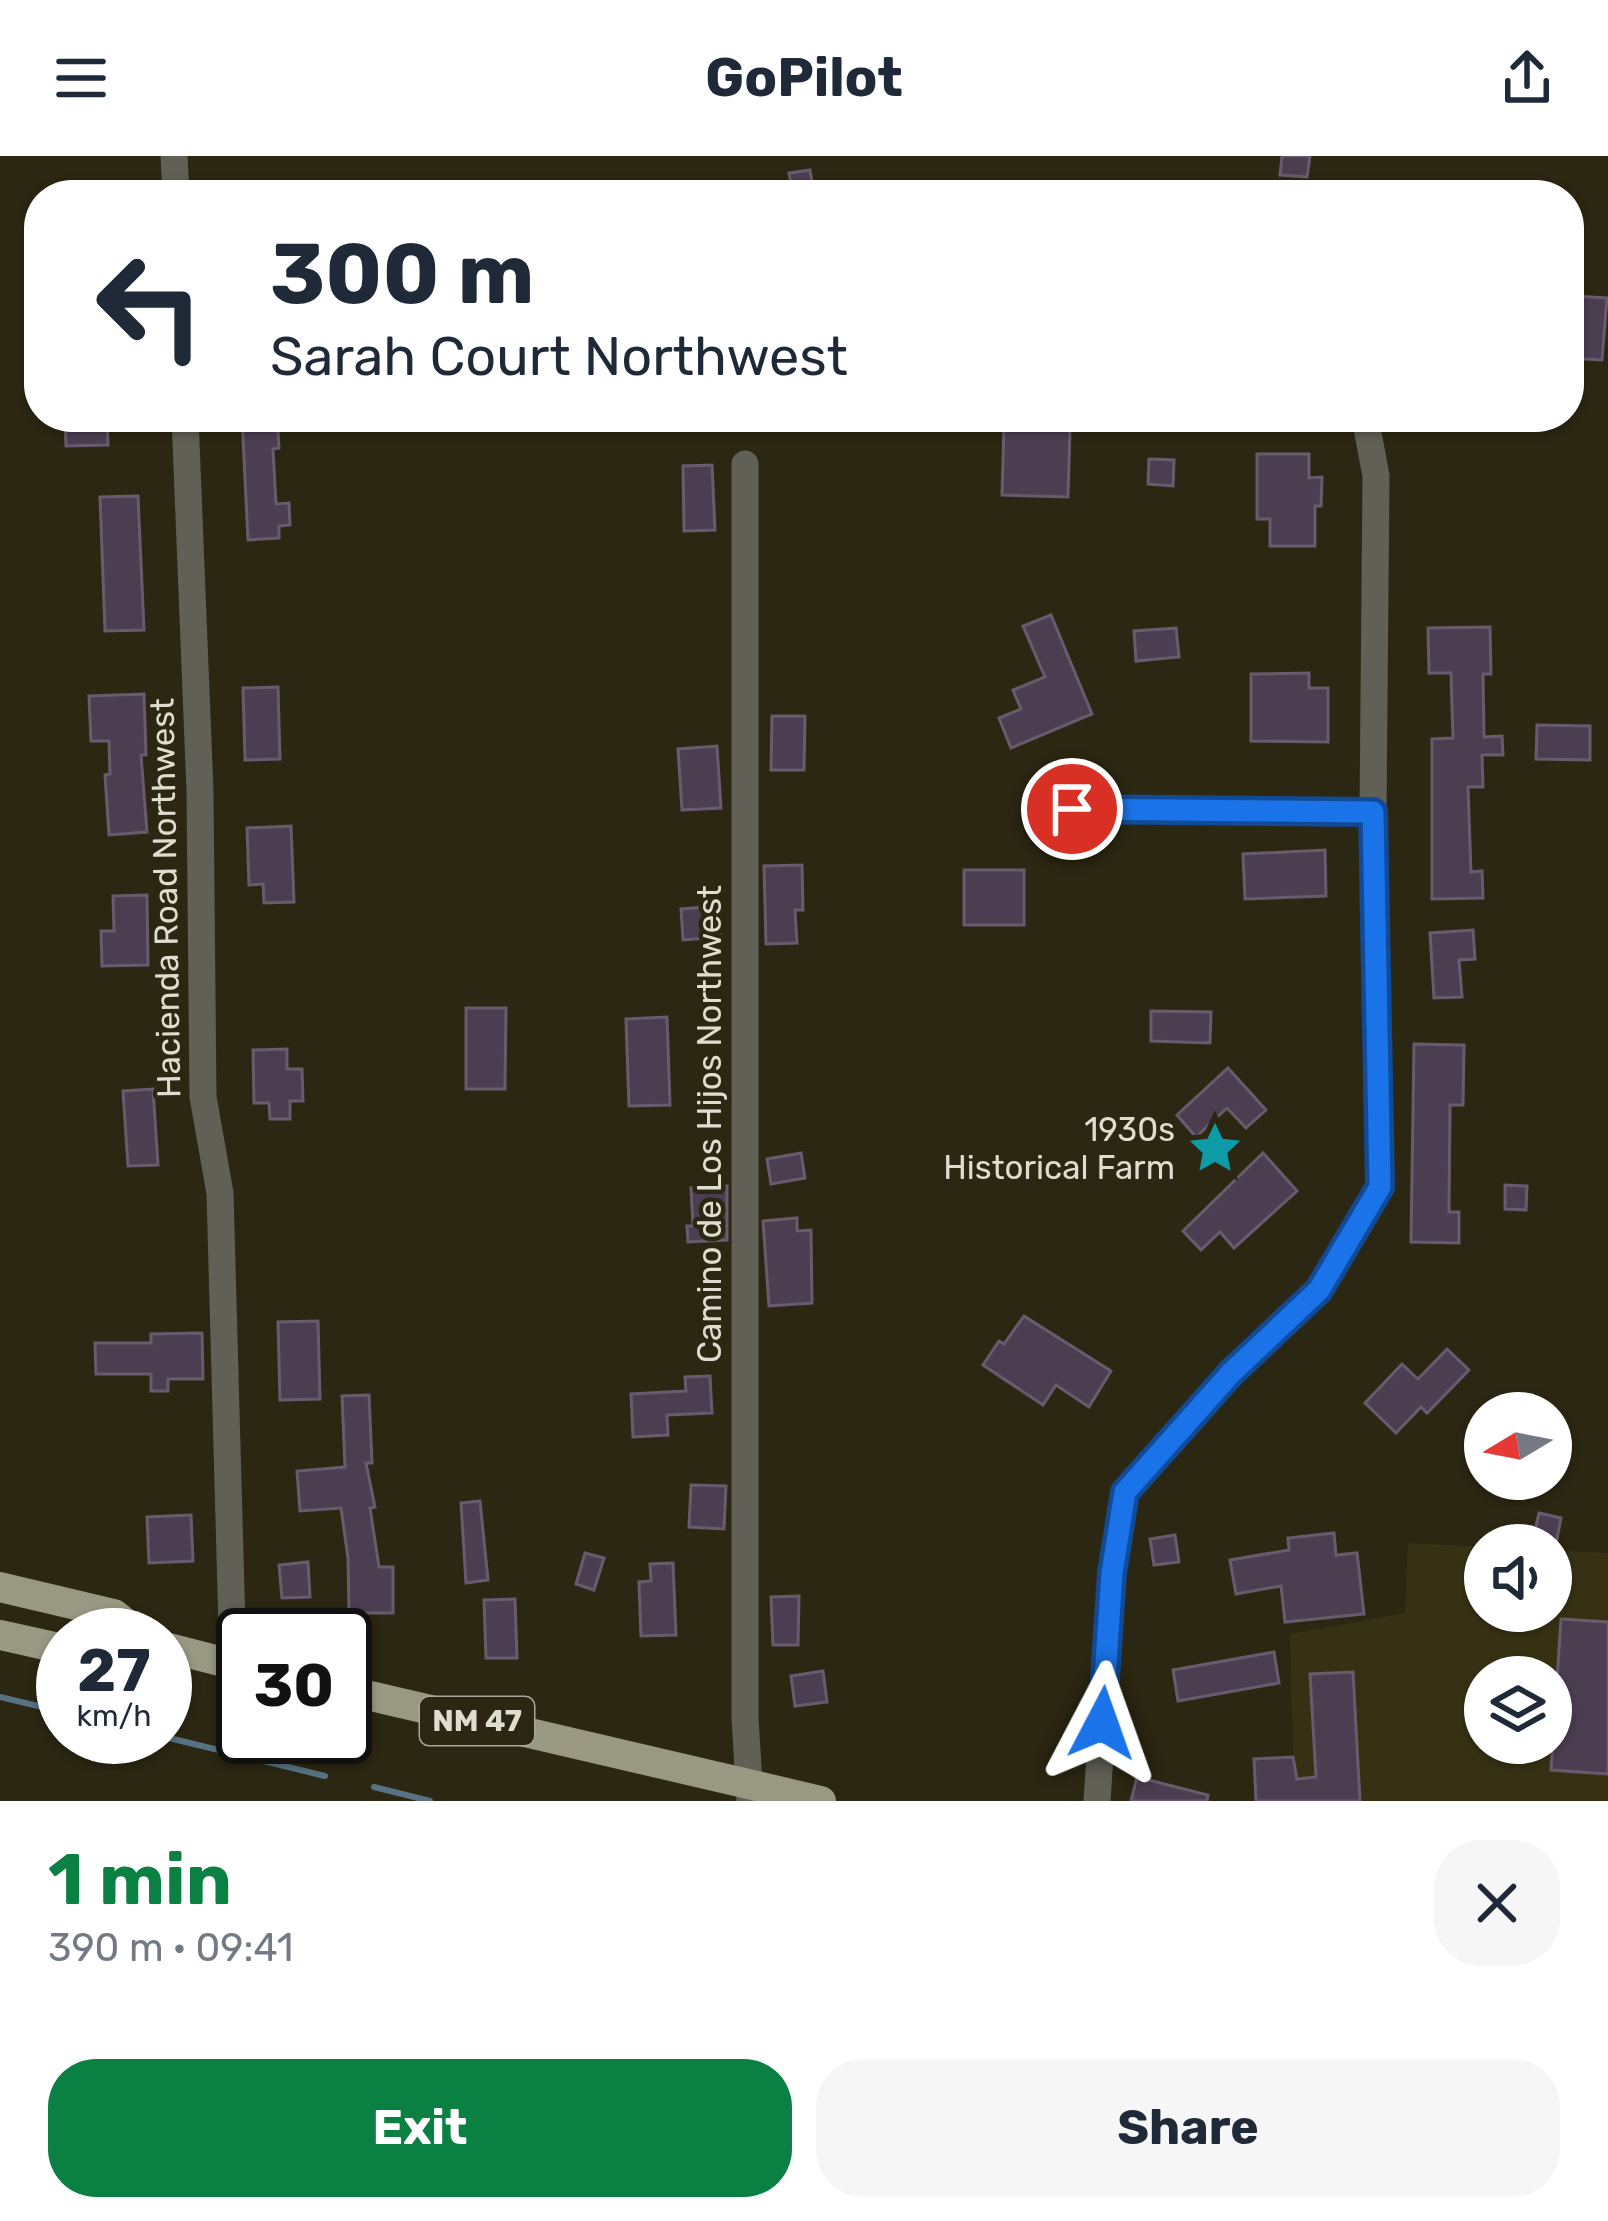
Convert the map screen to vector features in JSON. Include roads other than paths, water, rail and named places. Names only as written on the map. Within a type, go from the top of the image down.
[{"type":"main road","points":[[0,1587],[89,1608]]},
{"type":"main road","points":[[0,1635],[36,1643]]},
{"type":"main road","name":"NM 47","points":[[372,1697],[750,1793],[821,1801]]},
{"type":"street","name":"Hacienda Road Northwest","points":[[186,432],[200,791],[203,1097],[220,1193],[236,1608]]},
{"type":"street","points":[[1097,1801],[1112,1573],[1125,1492],[1231,1373],[1319,1290],[1380,1187],[1373,812],[1376,476],[1368,432]]},
{"type":"street","name":"Camino de Los Hijos Northwest","points":[[746,464],[745,1718],[750,1793]]},
{"type":"street","points":[[1072,809],[1373,812]]},
{"type":"waterway","points":[[0,1697],[36,1706]]},
{"type":"waterway","points":[[192,1744],[325,1776]]},
{"type":"waterway","points":[[374,1787],[430,1801]]},
{"type":"place","name":"1930s Historical Farm","points":[[1215,1148]]}]
